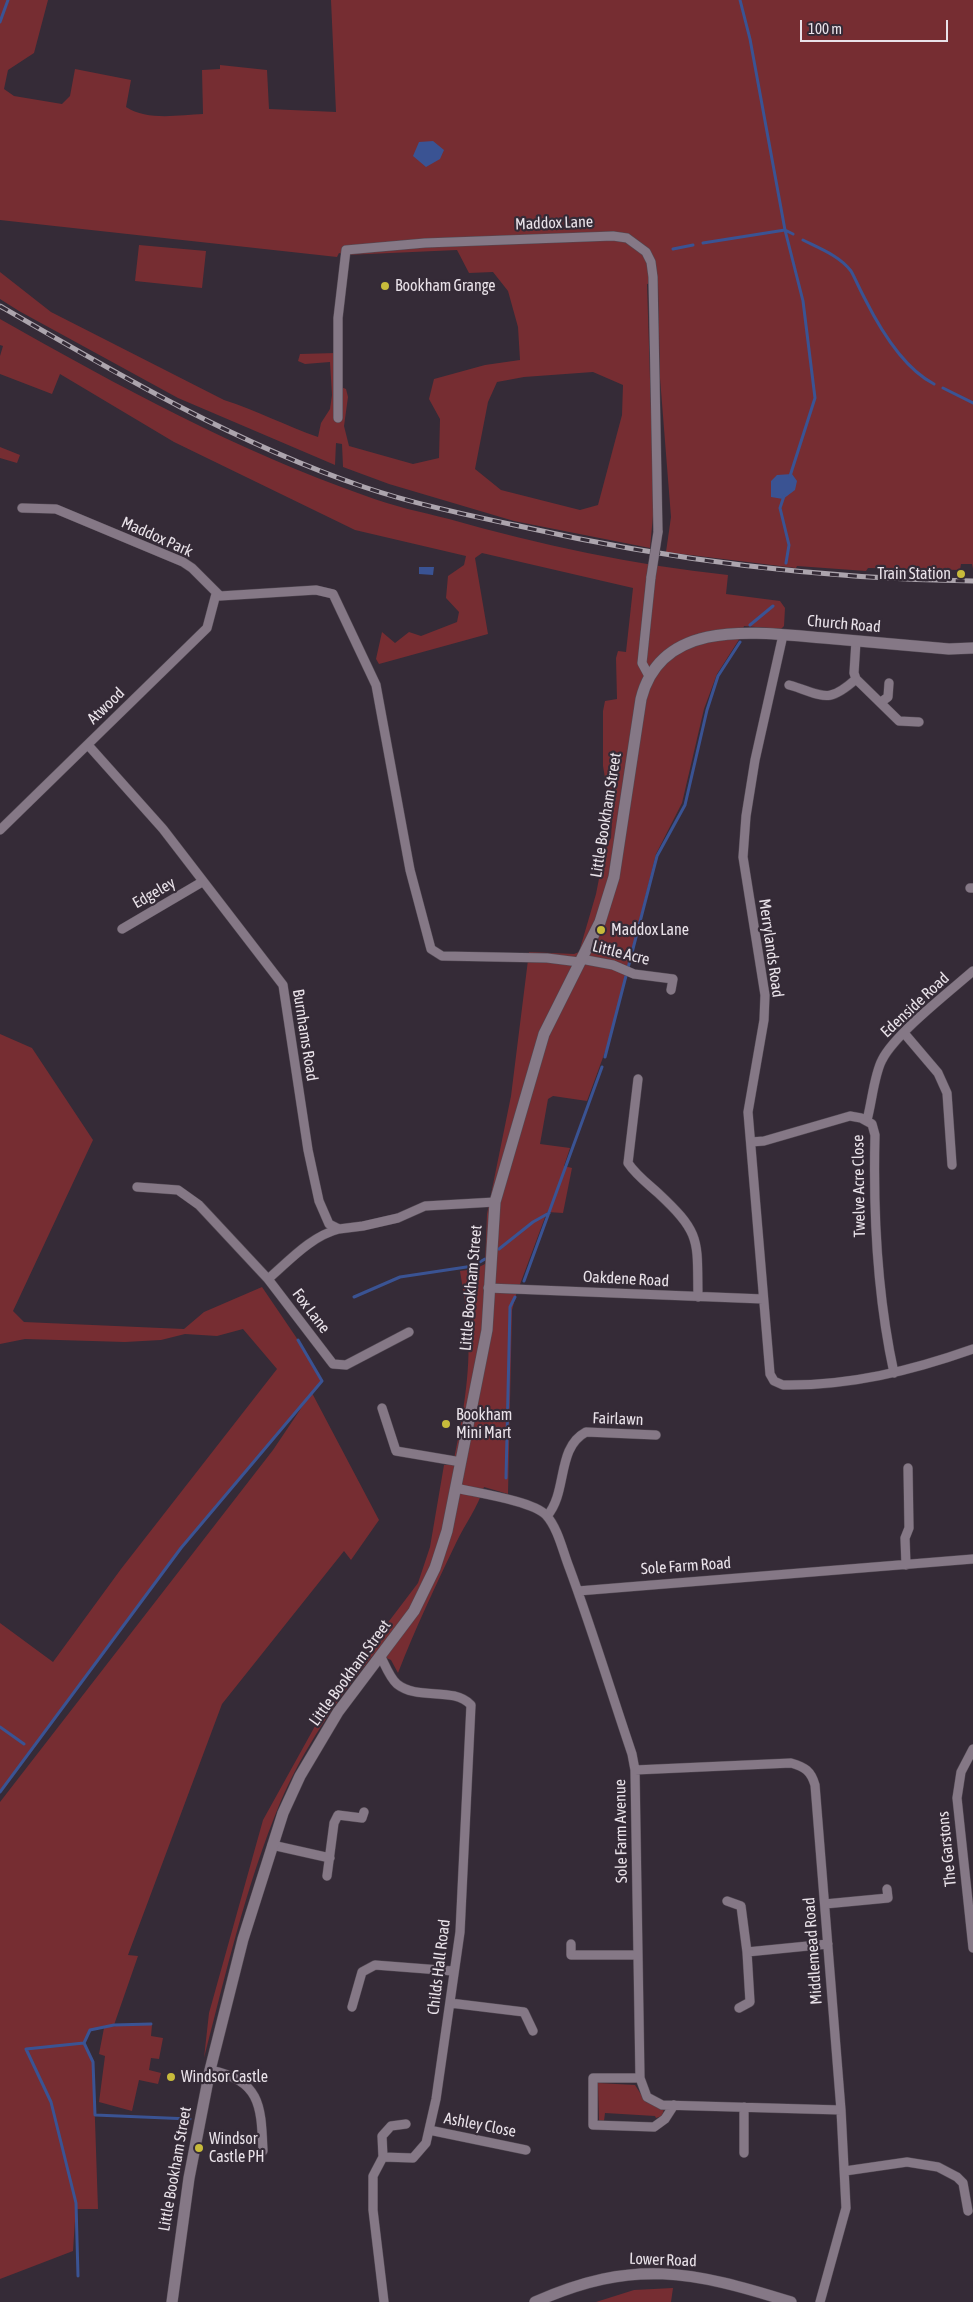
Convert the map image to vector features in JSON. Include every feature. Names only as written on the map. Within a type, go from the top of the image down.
[{"type":"street","name":"Maddox Lane","points":[[338,418],[338,318],[343,257],[346,250],[425,244],[594,236],[627,238],[646,252],[651,262],[653,278],[658,532],[642,663],[649,676]]},
{"type":"street","name":"Maddox Park","points":[[22,508],[56,509],[183,562],[196,572],[216,594]]},
{"type":"street","points":[[216,594],[230,596],[316,590],[332,594],[376,686],[410,870],[431,949],[442,956],[520,957],[580,961]]},
{"type":"street","name":"Atwood","points":[[0,830],[207,628],[216,594]]},
{"type":"street","name":"Church Road","points":[[712,636],[742,632],[949,649],[973,648]]},
{"type":"street","name":"Merrylands Road","points":[[783,635],[755,760],[743,840],[746,880],[765,995],[764,1020],[748,1112],[770,1374],[774,1381],[792,1385],[843,1382],[894,1373]]},
{"type":"street","name":"Little Bookham Street","points":[[172,2302],[189,2178],[210,2070],[243,1938],[283,1813],[300,1776],[338,1712],[414,1611],[435,1568],[447,1531],[487,1330],[488,1288],[495,1202],[544,1034],[600,922],[614,877],[641,698],[649,676],[677,648],[712,636]]},
{"type":"street","points":[[856,641],[854,673],[856,680],[899,721],[919,722]]},
{"type":"street","points":[[789,685],[830,697],[841,693],[856,680]]},
{"type":"street","points":[[881,702],[888,696],[889,683]]},
{"type":"street","name":"Burnhams Road","points":[[88,745],[162,829],[283,985],[308,1150],[319,1201],[327,1222],[339,1228]]},
{"type":"street","name":"Edgeley","points":[[122,929],[202,882]]},
{"type":"street","name":"Little Acre","points":[[580,961],[609,964],[630,972],[673,979],[671,990]]},
{"type":"street","name":"Edenside Road","points":[[867,1120],[880,1064],[886,1054],[904,1033],[973,971]]},
{"type":"street","points":[[904,1033],[944,1083],[950,1102],[952,1165]]},
{"type":"street","points":[[638,1079],[628,1163],[678,1212],[691,1229],[697,1247],[698,1297]]},
{"type":"street","name":"Twelve Acre Close","points":[[750,1142],[764,1141],[850,1116],[867,1120],[874,1130],[876,1252],[894,1373]]},
{"type":"street","name":"Fox Lane","points":[[137,1187],[178,1190],[199,1204],[268,1279],[333,1364],[346,1366],[409,1332]]},
{"type":"street","points":[[268,1279],[313,1241],[339,1228],[387,1221],[425,1206],[495,1202]]},
{"type":"street","name":"Oakdene Road","points":[[488,1288],[763,1299]]},
{"type":"street","points":[[894,1373],[973,1349]]},
{"type":"street","points":[[382,1408],[396,1451],[461,1462]]},
{"type":"street","name":"Fairlawn","points":[[547,1516],[555,1506],[569,1449],[577,1437],[586,1432],[656,1436]]},
{"type":"street","points":[[906,1565],[905,1538],[909,1528],[908,1468]]},
{"type":"street","points":[[456,1488],[523,1504],[547,1516],[559,1540],[578,1592]]},
{"type":"street","name":"Sole Farm Road","points":[[578,1592],[973,1559]]},
{"type":"street","name":"Sole Farm Avenue","points":[[578,1592],[632,1754],[635,1770],[640,2078],[648,2096],[662,2105],[841,2110]]},
{"type":"street","name":"Childs Hall Road","points":[[381,1657],[397,1683],[402,1686],[417,1692],[464,1698],[471,1704],[460,1932],[436,2099],[426,2143],[413,2158],[383,2157]]},
{"type":"street","name":"The Garstons","points":[[973,1749],[960,1772],[957,1798],[973,1948]]},
{"type":"street","name":"Middlemead Road","points":[[635,1770],[791,1763],[803,1766],[812,1774],[815,1785],[825,1904],[841,2110],[846,2208],[820,2302]]},
{"type":"street","points":[[327,1876],[334,1823],[338,1815],[362,1818],[364,1812]]},
{"type":"street","points":[[272,1845],[330,1858]]},
{"type":"street","points":[[825,1904],[888,1898],[887,1889]]},
{"type":"street","points":[[727,1901],[741,1906],[747,1952],[750,2002],[739,2008]]},
{"type":"street","points":[[571,1944],[571,1955],[638,1955]]},
{"type":"street","points":[[747,1952],[828,1944]]},
{"type":"street","points":[[352,2007],[362,1972],[375,1965],[453,1971]]},
{"type":"street","points":[[450,2003],[524,2012],[533,2031]]},
{"type":"street","points":[[210,2070],[231,2074],[245,2083],[256,2097],[261,2119],[263,2151]]},
{"type":"street","points":[[640,2078],[593,2078],[593,2125],[654,2126],[665,2119],[674,2105]]},
{"type":"street","points":[[744,2107],[744,2153]]},
{"type":"street","points":[[384,2302],[373,2210],[373,2176],[383,2157],[382,2136],[391,2126],[406,2124]]},
{"type":"street","name":"Ashley Close","points":[[429,2130],[526,2150]]},
{"type":"street","points":[[845,2171],[907,2162],[938,2167],[957,2177],[963,2183],[968,2211]]},
{"type":"street","name":"Lower Road","points":[[535,2302],[571,2287],[634,2273],[684,2274],[707,2278],[791,2302]]},
{"type":"shaded area","points":[[0,0],[48,0],[34,53],[8,70],[4,89],[14,96],[62,104],[70,96],[75,69],[131,80],[126,107],[144,114],[163,116],[203,114],[202,70],[220,69],[220,65],[267,70],[269,109],[336,112],[331,0],[973,0],[973,569],[972,564],[961,564],[960,570],[868,568],[866,571],[797,566],[796,568],[666,552],[671,517],[660,378],[658,283],[647,284],[654,505],[650,548],[514,521],[389,484],[343,467],[342,444],[336,443],[335,465],[178,398],[0,299],[0,272],[51,312],[224,400],[318,437],[321,423],[330,409],[332,395],[330,362],[305,364],[298,361],[300,354],[336,353],[336,385],[346,389],[348,397],[344,426],[349,446],[413,464],[439,458],[440,419],[429,399],[434,379],[485,365],[520,360],[518,327],[508,291],[493,272],[469,273],[457,250],[346,255],[339,253],[337,257],[0,220]],"holes":[[[593,372],[623,385],[622,415],[598,505],[580,510],[501,490],[475,469],[488,402],[497,382],[524,377]]]},
{"type":"shaded area","points":[[139,245],[206,251],[202,288],[135,281]]},
{"type":"shaded area","points":[[0,319],[89,369],[179,416],[271,459],[366,496],[407,509],[552,546],[658,566],[728,575],[726,594],[780,601],[785,608],[784,626],[781,629],[744,626],[740,638],[717,674],[704,709],[682,803],[656,854],[609,1041],[587,1101],[553,1096],[548,1099],[540,1144],[570,1148],[564,1166],[572,1168],[563,1213],[547,1212],[512,1310],[508,1494],[484,1487],[433,1591],[398,1673],[391,1660],[375,1653],[335,1706],[299,1763],[280,1803],[257,1865],[204,2058],[209,2013],[263,1820],[330,1699],[418,1583],[430,1547],[444,1465],[453,1464],[467,1380],[468,1329],[460,1271],[475,1269],[485,1264],[487,1214],[511,1096],[529,952],[574,954],[579,952],[596,894],[605,848],[611,838],[612,820],[603,766],[603,711],[605,701],[617,699],[616,658],[618,651],[626,652],[633,588],[482,553],[475,558],[488,634],[379,664],[376,659],[382,632],[395,643],[409,632],[421,636],[457,622],[459,612],[446,598],[448,576],[464,565],[466,556],[355,530],[174,442],[60,374],[52,394],[0,374],[0,356],[3,346],[0,345]]},
{"type":"shaded area","points":[[0,447],[20,455],[17,463],[0,458]]},
{"type":"shaded area","points":[[0,1034],[32,1048],[93,1140],[13,1311],[24,1322],[184,1329],[204,1312],[262,1287],[298,1340],[322,1381],[312,1393],[379,1520],[351,1560],[344,1551],[222,1704],[128,1955],[138,1956],[114,2025],[109,2027],[138,2023],[152,2025],[151,2036],[163,2038],[159,2059],[151,2058],[149,2070],[161,2073],[158,2084],[139,2080],[132,2111],[99,2102],[105,2056],[99,2054],[104,2028],[90,2030],[84,2043],[93,2062],[98,2209],[77,2209],[76,2205],[73,2251],[0,2279],[0,1802],[273,1450],[308,1398],[181,1548],[0,1792],[0,1623],[53,1662],[121,1569],[277,1369],[243,1329],[217,1336],[185,1334],[161,1340],[125,1342],[25,1339],[0,1344]]},
{"type":"shaded area","points":[[598,2083],[635,2085],[646,2102],[664,2109],[662,2116],[656,2118],[655,2116],[605,2113],[604,2121],[599,2121]]},
{"type":"shaded area","points":[[673,2288],[671,2302],[596,2302],[634,2290]]},
{"type":"water","points":[[433,141],[444,150],[440,159],[426,167],[413,156],[419,142]]},
{"type":"water","points":[[792,474],[797,481],[795,490],[783,499],[771,497],[771,481],[777,475]]},
{"type":"water","points":[[419,567],[434,567],[433,575],[419,574]]},
{"type":"waterway","points":[[0,22],[8,0]]},
{"type":"waterway","points":[[740,0],[750,39],[785,230],[803,301],[815,398],[790,476]]},
{"type":"waterway","points":[[703,243],[785,230],[793,234]]},
{"type":"waterway","points":[[803,240],[829,253],[851,271],[885,335],[902,358],[923,377],[934,384]]},
{"type":"waterway","points":[[673,249],[693,245]]},
{"type":"waterway","points":[[943,388],[973,403]]},
{"type":"waterway","points":[[784,496],[780,508],[789,545],[786,563]]},
{"type":"waterway","points":[[750,625],[773,606]]},
{"type":"waterway","points":[[605,1057],[657,856],[685,805],[707,710],[718,676],[740,642]]},
{"type":"waterway","points":[[524,1281],[602,1067]]},
{"type":"waterway","points":[[499,1249],[533,1222],[549,1213]]},
{"type":"waterway","points":[[354,1297],[400,1277],[473,1266],[485,1259]]},
{"type":"waterway","points":[[506,1478],[510,1307],[515,1297]]},
{"type":"waterway","points":[[0,1792],[181,1548],[322,1381],[298,1340]]},
{"type":"waterway","points":[[0,1727],[24,1744]]},
{"type":"waterway","points":[[84,2043],[90,2030],[114,2025],[151,2024]]},
{"type":"waterway","points":[[84,2043],[93,2062],[95,2115],[190,2119]]},
{"type":"waterway","points":[[78,2276],[76,2203],[51,2102],[26,2049],[84,2043]]},
{"type":"railway","points":[[0,306],[133,382],[223,428],[269,450],[316,469],[402,499],[575,538],[688,558],[801,572],[973,581]]},
{"type":"place","name":"Bookham Grange","points":[[385,286]]},
{"type":"place","name":"Train Station","points":[[961,574]]},
{"type":"place","name":"Maddox Lane","points":[[601,930]]},
{"type":"place","name":"Bookham Mini Mart","points":[[446,1424]]},
{"type":"place","name":"Windsor Castle","points":[[171,2077]]},
{"type":"place","name":"Windsor Castle PH","points":[[199,2148]]}]
